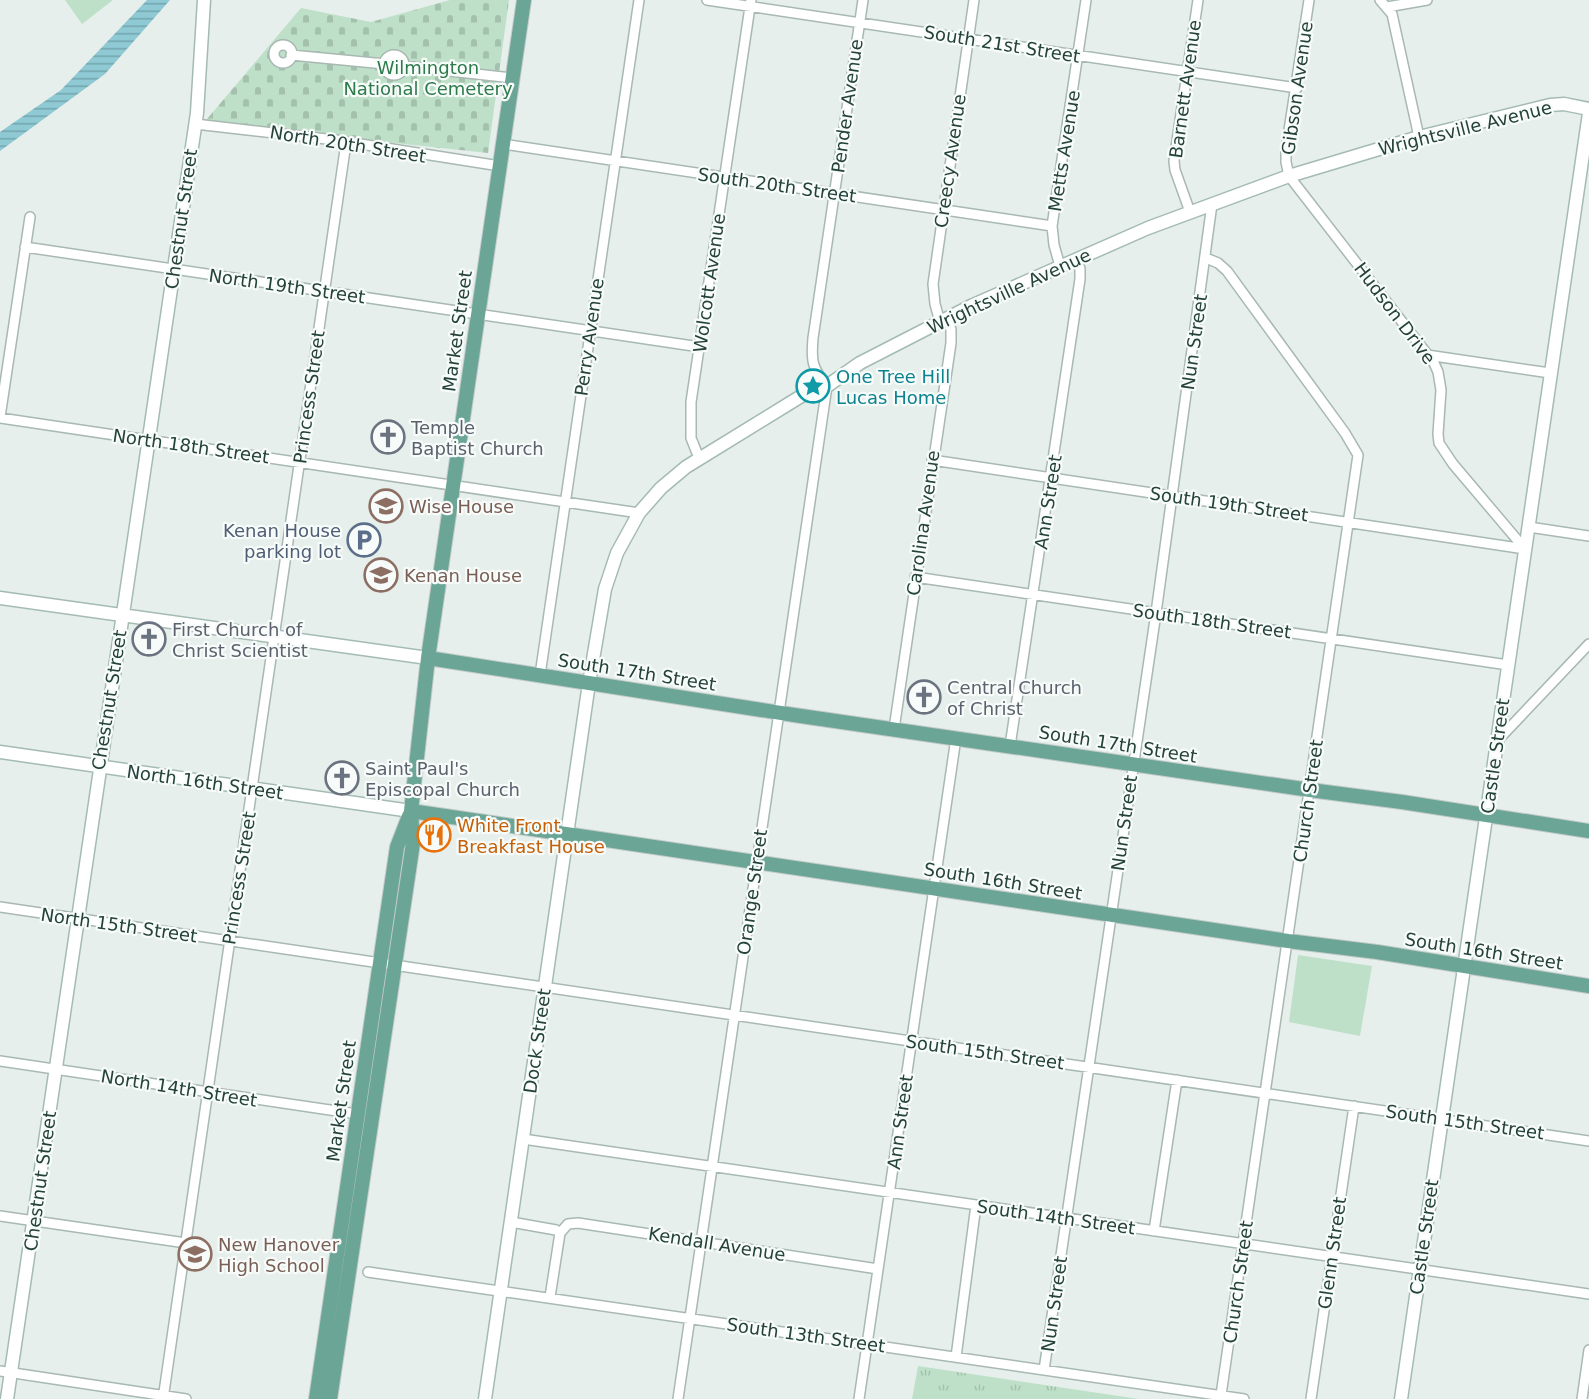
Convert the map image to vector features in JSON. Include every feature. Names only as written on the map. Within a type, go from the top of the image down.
[{"type":"main road","name":"Market Street","points":[[330,1399],[387,964],[397,847],[411,811],[428,658],[524,0]]},
{"type":"main road","name":"South 17th Street","points":[[428,658],[1133,765],[1402,802],[1589,831]]},
{"type":"main road","name":"South 16th Street","points":[[411,811],[1288,941],[1377,952],[1589,986]]},
{"type":"main road","name":"Market Street","points":[[316,1399],[357,1114],[387,964]]},
{"type":"street","name":"Chestnut Street","points":[[7,1399],[6,1371],[34,1220],[195,124],[204,0]]},
{"type":"street","name":"Perry Avenue","points":[[540,675],[639,0]]},
{"type":"street","name":"South 21st Street","points":[[707,0],[751,3],[859,23],[1297,88]]},
{"type":"street","name":"Pender Avenue","points":[[827,386],[815,372],[812,354],[863,0]]},
{"type":"street","name":"Creecy Avenue","points":[[944,320],[935,304],[933,284],[974,0]]},
{"type":"street","name":"Metts Avenue","points":[[1060,266],[1052,226],[1086,0]]},
{"type":"street","name":"Barnett Avenue","points":[[1190,212],[1174,165],[1198,0]]},
{"type":"street","name":"Gibson Avenue","points":[[1289,176],[1286,150],[1309,0]]},
{"type":"street","points":[[1384,4],[1428,0]]},
{"type":"street","name":"Wolcott Avenue","points":[[699,458],[693,445],[689,423],[751,3]]},
{"type":"street","points":[[1384,4],[1392,14],[1419,137]]},
{"type":"street","points":[[291,55],[384,64]]},
{"type":"street","points":[[384,64],[390,56],[397,56],[402,60],[404,66]]},
{"type":"street","points":[[384,64],[388,73],[393,75],[399,74],[404,66]]},
{"type":"street","points":[[404,66],[512,78]]},
{"type":"street","name":"Wrightsville Avenue","points":[[589,683],[605,590],[617,553],[639,513],[666,483],[699,458],[803,395],[827,386],[861,363],[944,320],[1060,266],[1190,212],[1289,176],[1419,137],[1550,105],[1564,104],[1589,111]]},
{"type":"street","name":"Castle Street","points":[[1401,1399],[1589,111]]},
{"type":"street","name":"North 20th Street","points":[[195,124],[500,166]]},
{"type":"street","name":"Princess Street","points":[[163,1397],[346,143]]},
{"type":"street","name":"South 20th Street","points":[[502,144],[1052,226]]},
{"type":"street","name":"Hudson Drive","points":[[1289,176],[1436,367],[1441,390],[1439,443],[1453,464],[1525,549]]},
{"type":"street","name":"Nun Street","points":[[1044,1370],[1173,496],[1212,204]]},
{"type":"street","points":[[0,417],[30,217]]},
{"type":"street","name":"North 19th Street","points":[[25,247],[478,314]]},
{"type":"street","name":"Church Street","points":[[1206,258],[1218,263],[1227,271],[1355,448],[1358,462],[1221,1395]]},
{"type":"street","name":"Ann Street","points":[[1010,746],[1080,279],[1077,259]]},
{"type":"street","points":[[478,314],[700,347]]},
{"type":"street","name":"Carolina Avenue","points":[[894,729],[951,343],[951,330],[944,320]]},
{"type":"street","points":[[1427,354],[1550,373]]},
{"type":"street","name":"Orange Street","points":[[678,1399],[827,386]]},
{"type":"street","name":"North 18th Street","points":[[0,417],[148,441],[453,484]]},
{"type":"street","name":"South 19th Street","points":[[932,460],[1525,549]]},
{"type":"street","points":[[453,484],[639,513]]},
{"type":"street","points":[[1529,527],[1589,536]]},
{"type":"street","name":"South 18th Street","points":[[915,578],[1508,665]]},
{"type":"street","points":[[0,598],[428,658]]},
{"type":"street","points":[[1497,741],[1589,644]]},
{"type":"street","name":"Dock Street","points":[[484,1399],[589,683]]},
{"type":"street","name":"Ann Street","points":[[859,1399],[956,738]]},
{"type":"street","name":"North 16th Street","points":[[0,752],[411,811]]},
{"type":"street","name":"North 15th Street","points":[[0,907],[387,964]]},
{"type":"street","name":"South 15th Street","points":[[387,964],[1589,1141]]},
{"type":"street","name":"North 14th Street","points":[[0,1061],[357,1114]]},
{"type":"street","points":[[1154,1232],[1177,1080]]},
{"type":"street","name":"Glenn Street","points":[[1311,1399],[1354,1106]]},
{"type":"street","name":"South 14th Street","points":[[523,1139],[1589,1294]]},
{"type":"street","points":[[956,1357],[976,1205]]},
{"type":"street","points":[[0,1216],[186,1243]]},
{"type":"street","points":[[511,1222],[556,1230],[560,1233],[550,1297]]},
{"type":"street","name":"Kendall Avenue","points":[[560,1233],[568,1224],[578,1223],[878,1269]]},
{"type":"street","name":"South 13th Street","points":[[368,1272],[1244,1399]]},
{"type":"street","points":[[1582,1399],[1589,1350]]},
{"type":"street","points":[[6,1371],[186,1399]]},
{"type":"green space","points":[[65,0],[113,0],[82,24]]},
{"type":"green space","name":"Wilmington National Cemetery","points":[[450,0],[509,0],[488,153],[208,123],[207,119],[301,8],[371,22]]},
{"type":"green space","points":[[1298,955],[1372,966],[1360,1036],[1289,1022]]},
{"type":"green space","points":[[918,1366],[1139,1399],[912,1399]]},
{"type":"water","points":[[147,0],[170,0],[105,74],[0,151],[0,132],[61,90]]},
{"type":"place","name":"One Tree Hill Lucas Home","points":[[813,386]]},
{"type":"place","name":"Temple Baptist Church","points":[[388,437]]},
{"type":"place","name":"Wise House","points":[[386,506]]},
{"type":"place","name":"Kenan House parking lot","points":[[364,540]]},
{"type":"place","name":"Kenan House","points":[[381,575]]},
{"type":"place","name":"First Church of Christ Scientist","points":[[149,639]]},
{"type":"place","name":"Central Church of Christ","points":[[924,697]]},
{"type":"place","name":"Saint Paul's Episcopal Church","points":[[342,778]]},
{"type":"place","name":"White Front Breakfast House","points":[[434,835]]},
{"type":"place","name":"New Hanover High School","points":[[195,1254]]}]
